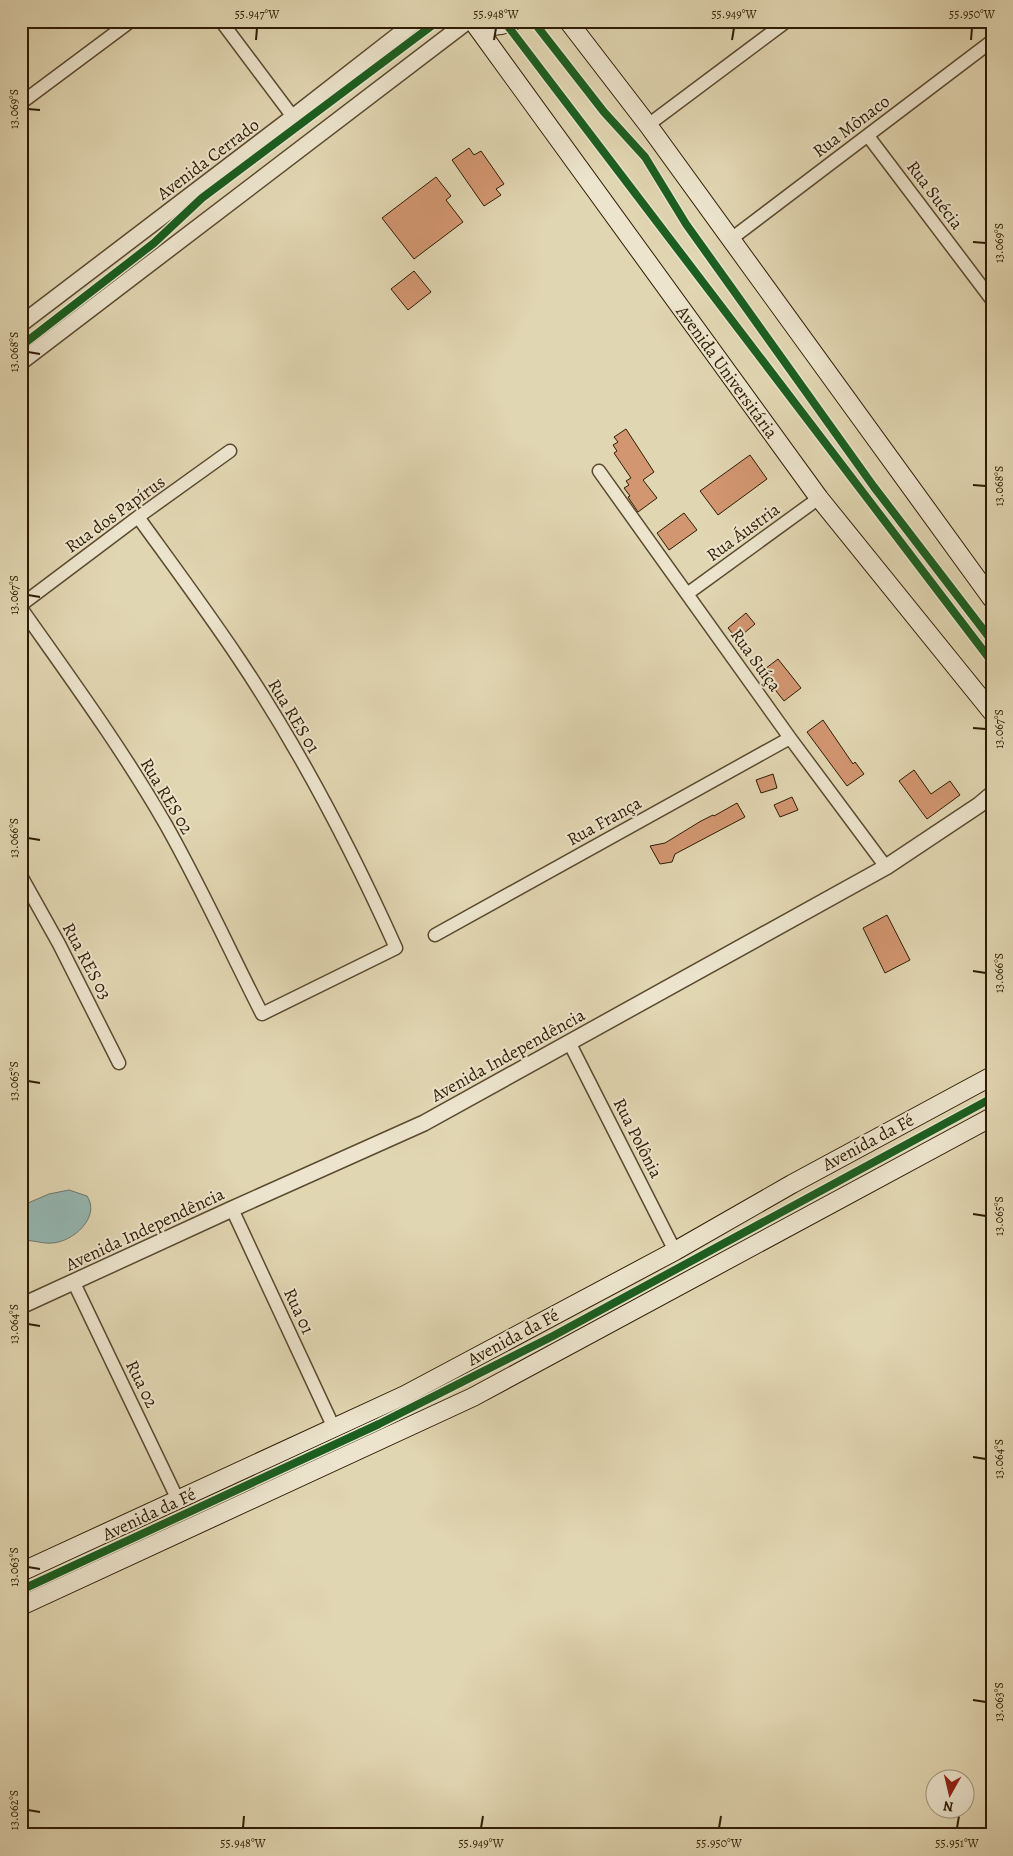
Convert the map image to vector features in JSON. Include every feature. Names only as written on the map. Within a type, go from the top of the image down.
[{"type":"main road","points":[[471,22],[491,27],[506,25],[513,21]]},
{"type":"main road","points":[[568,21],[648,125],[992,599]]},
{"type":"main road","name":"Avenida Universitária","points":[[471,22],[819,498],[992,712]]},
{"type":"main road","name":"Avenida da Fé","points":[[21,1572],[404,1395],[675,1251],[792,1184],[992,1076]]},
{"type":"main road","name":"Avenida da Fé","points":[[21,1606],[473,1397],[992,1117]]},
{"type":"street","points":[[21,103],[130,21]]},
{"type":"street","points":[[221,21],[293,117]]},
{"type":"street","name":"Avenida Cerrado","points":[[21,324],[416,21]]},
{"type":"street","points":[[648,125],[787,21]]},
{"type":"street","points":[[21,362],[471,22]]},
{"type":"street","name":"Rua Mônaco","points":[[731,239],[990,46]]},
{"type":"street","name":"Rua Suécia","points":[[868,136],[992,300]]},
{"type":"street","name":"Rua dos Papírus","points":[[21,607],[138,517],[230,451]]},
{"type":"street","name":"Rua Suíça","points":[[599,471],[790,738],[886,867]]},
{"type":"street","name":"Rua Áustria","points":[[687,594],[819,498]]},
{"type":"street","name":"Rua RES 01","points":[[138,517],[239,659],[294,747],[349,847],[396,948],[262,1014]]},
{"type":"street","name":"Rua RES 02","points":[[21,607],[84,696],[165,824],[200,888],[262,1014]]},
{"type":"street","name":"Rua França","points":[[435,935],[790,738]]},
{"type":"street","name":"Avenida Independência","points":[[21,1306],[424,1123],[886,867],[979,805],[992,794]]},
{"type":"street","name":"Rua RES 03","points":[[21,876],[60,944],[119,1063]]},
{"type":"street","name":"Rua Polônia","points":[[569,1042],[675,1251]]},
{"type":"street","name":"Rua 01","points":[[232,1209],[334,1428]]},
{"type":"street","name":"Rua 02","points":[[74,1283],[178,1500]]},
{"type":"water","points":[[69,1190],[87,1196],[90,1212],[88,1220],[83,1227],[60,1242],[21,1241],[21,1206],[49,1194]]},
{"type":"building","points":[[469,148],[474,155],[481,151],[504,184],[496,189],[501,195],[484,206],[452,160]]},
{"type":"building","points":[[436,177],[451,196],[446,200],[463,222],[414,259],[382,218]]},
{"type":"building","points":[[414,271],[431,292],[408,310],[391,289]]},
{"type":"building","points":[[626,429],[654,472],[643,480],[657,498],[638,512],[624,488],[629,485],[626,481],[631,478],[614,453],[617,451],[613,445],[618,442],[614,437]]},
{"type":"building","points":[[750,455],[767,479],[718,515],[700,491]]},
{"type":"building","points":[[684,513],[697,530],[669,550],[657,533]]},
{"type":"building","points":[[746,613],[755,624],[737,639],[728,628]]},
{"type":"building","points":[[778,659],[801,688],[784,701],[761,672]]},
{"type":"building","points":[[823,720],[853,764],[855,762],[864,774],[847,786],[807,732]]},
{"type":"building","points":[[914,770],[931,794],[950,781],[960,795],[927,819],[899,781]]},
{"type":"building","points":[[773,774],[777,788],[761,793],[756,780]]},
{"type":"building","points":[[792,797],[798,810],[780,817],[774,805]]},
{"type":"building","points":[[737,803],[745,817],[675,854],[672,862],[660,864],[650,846],[665,843],[701,821]]},
{"type":"building","points":[[887,915],[910,960],[885,973],[863,928]]},
{"type":"cycle path","points":[[21,346],[154,243],[202,198],[438,21]]},
{"type":"cycle path","points":[[504,21],[992,662]]},
{"type":"cycle path","points":[[533,21],[604,112],[645,157],[686,224],[874,487],[992,641]]},
{"type":"cycle path","points":[[21,1590],[379,1424],[553,1336],[992,1098]]}]
